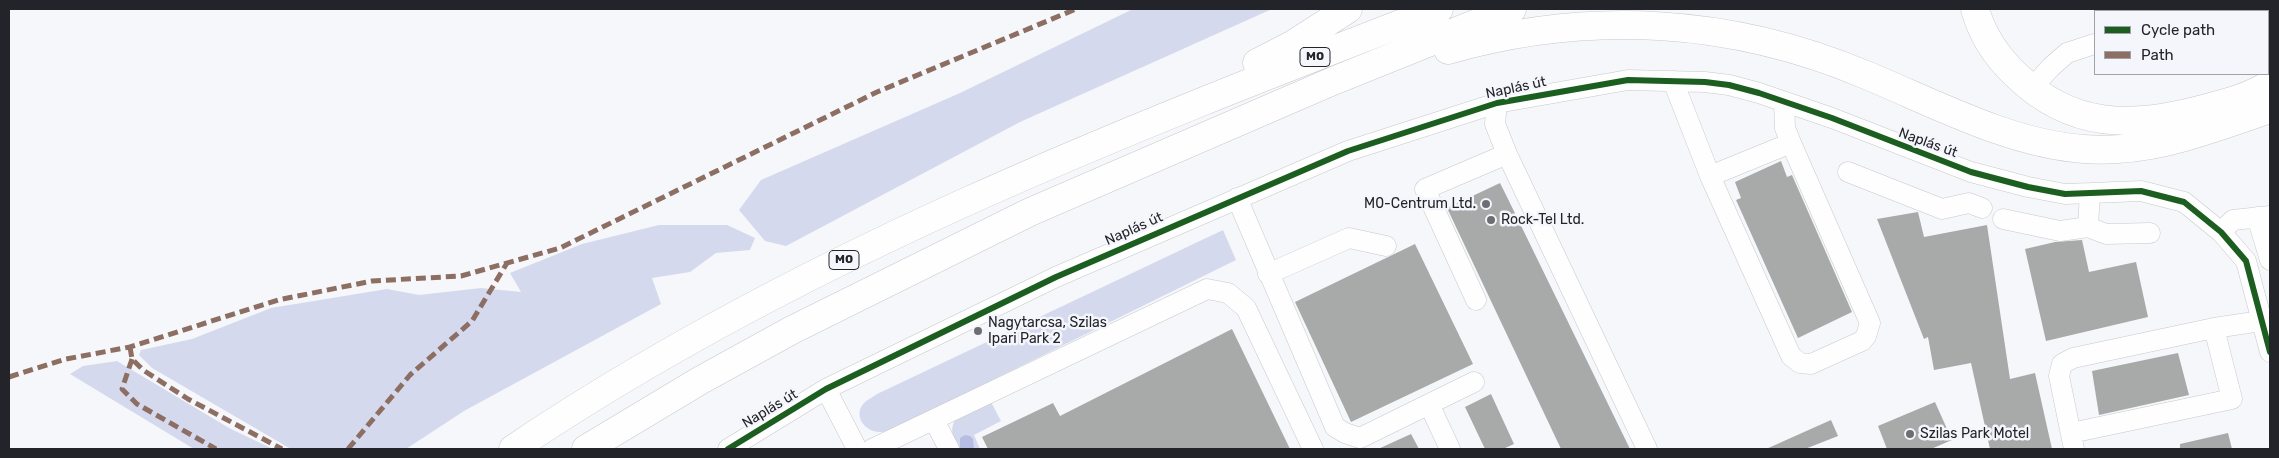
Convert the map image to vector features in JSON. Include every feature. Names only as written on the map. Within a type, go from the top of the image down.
[{"type":"highway","points":[[1193,106],[1229,78],[1292,45],[1348,9]]},
{"type":"highway","name":"M0","points":[[513,449],[598,395],[696,338],[845,259],[1028,173],[1439,9]]},
{"type":"highway","name":"M0","points":[[586,449],[701,380],[792,330],[1030,212],[1333,81],[1512,9]]},
{"type":"highway","points":[[1975,9],[1988,40],[2003,63],[2031,89],[2045,99],[2071,112],[2120,122],[2143,121],[2178,116],[2233,100],[2259,91],[2270,84]]},
{"type":"highway","points":[[1366,69],[1424,57],[1483,40],[1541,30],[1616,24],[1668,26],[1717,32],[1786,46],[1847,67],[1998,130],[2061,147],[2112,150],[2172,142],[2270,109]]},
{"type":"street","points":[[2031,89],[2067,53],[2094,44]]},
{"type":"street","name":"Naplás út","points":[[728,449],[826,389],[1056,277],[1348,151],[1498,103],[1628,80],[1729,85],[1759,93],[1832,118],[1971,172],[2028,187],[2065,194],[2141,191],[2184,202],[2221,232],[2246,261],[2270,352]]},
{"type":"street","points":[[1674,81],[1710,176],[1791,356],[1800,363],[1811,364],[1862,341],[1866,336],[1870,323],[1790,143],[1785,128],[1784,102]]},
{"type":"street","points":[[1498,103],[1495,124],[1507,154],[1647,449]]},
{"type":"street","points":[[1710,176],[1790,143]]},
{"type":"street","points":[[1476,300],[1425,189],[1507,154]]},
{"type":"street","points":[[1848,172],[1942,209],[1975,206],[1971,172]]},
{"type":"street","points":[[2088,227],[2090,194]]},
{"type":"street","points":[[1237,198],[1335,427],[1360,438],[1474,382]]},
{"type":"street","points":[[2221,232],[2233,220],[2264,216],[2270,260]]},
{"type":"street","points":[[2003,219],[2060,230],[2088,227],[2106,234],[2150,233]]},
{"type":"street","points":[[1268,274],[1349,238],[1386,246]]},
{"type":"street","points":[[872,449],[1207,289],[1228,293],[1246,308],[1313,449]]},
{"type":"street","points":[[2214,328],[2232,399],[2072,441],[2059,376],[2062,364],[2073,358],[2214,328],[2262,321]]},
{"type":"street","points":[[826,389],[857,449]]},
{"type":"street","points":[[1429,404],[1450,449]]},
{"type":"street","points":[[934,420],[949,449]]},
{"type":"shaded area","points":[[1133,9],[1272,9],[1020,122],[786,246],[765,241],[739,210],[761,180],[960,93]]},
{"type":"shaded area","points":[[659,225],[727,225],[755,238],[750,250],[716,253],[690,272],[652,278],[661,304],[464,411],[406,449],[291,449],[152,368],[139,355],[141,350],[192,339],[271,308],[387,289],[419,295],[481,288],[521,292],[510,273],[582,244]]},
{"type":"shaded area","points":[[1223,230],[1236,260],[893,429],[875,432],[862,423],[859,413],[861,408],[865,402],[877,394]]},
{"type":"shaded area","points":[[117,361],[229,428],[273,449],[194,449],[70,374],[83,366]]},
{"type":"shaded area","points":[[990,400],[1001,421],[974,435],[980,449],[958,449],[953,438],[952,429],[954,422],[964,412]]},
{"type":"water","points":[[965,435],[973,439],[974,449],[960,449],[960,438]]},
{"type":"building","points":[[1781,161],[1787,177],[1792,175],[1852,312],[1798,338],[1736,200],[1741,198],[1735,182]]},
{"type":"building","points":[[1500,183],[1630,449],[1561,449],[1447,208]]},
{"type":"building","points":[[1918,212],[1924,237],[1987,225],[2010,379],[2035,373],[2052,449],[1990,449],[1971,363],[1934,370],[1928,337],[1924,339],[1877,219]]},
{"type":"building","points":[[2082,240],[2089,272],[2136,262],[2148,317],[2046,341],[2025,249],[2055,242]]},
{"type":"building","points":[[1415,244],[1473,364],[1351,422],[1295,302]]},
{"type":"building","points":[[1232,329],[1290,449],[988,449],[982,437],[1053,403],[1060,416]]},
{"type":"building","points":[[2178,353],[2189,395],[2099,415],[2092,371]]},
{"type":"building","points":[[1491,394],[1514,444],[1503,449],[1485,449],[1465,407]]},
{"type":"building","points":[[1935,402],[1952,440],[1931,449],[1887,449],[1878,426]]},
{"type":"building","points":[[1831,420],[1838,436],[1805,449],[1766,449]]},
{"type":"building","points":[[2228,433],[2232,449],[2180,449],[2180,444]]},
{"type":"building","points":[[1411,434],[1419,449],[1378,449]]},
{"type":"marked path","points":[[9,377],[66,359],[130,347],[278,300],[372,281],[461,276],[560,248],[877,92],[1076,9]]},
{"type":"marked path","points":[[348,449],[410,375],[472,321],[507,263]]},
{"type":"marked path","points":[[130,347],[132,359],[143,370],[188,399],[282,449]]},
{"type":"marked path","points":[[132,359],[122,389],[137,404],[216,449]]},
{"type":"cycle path","points":[[728,449],[826,389],[1056,277],[1348,151],[1497,103],[1628,80],[1705,82],[1729,85],[1759,93],[1832,118],[1971,172],[2028,187],[2065,194],[2141,191],[2184,202],[2221,232],[2246,261],[2270,352]]},
{"type":"place","name":"M0-Centrum Ltd.","points":[[1486,204]]},
{"type":"place","name":"Rock-Tel Ltd.","points":[[1491,220]]},
{"type":"place","name":"Nagytarcsa, Szilas Ipari Park 2","points":[[978,331]]},
{"type":"place","name":"Szilas Park Motel","points":[[1910,434]]}]
